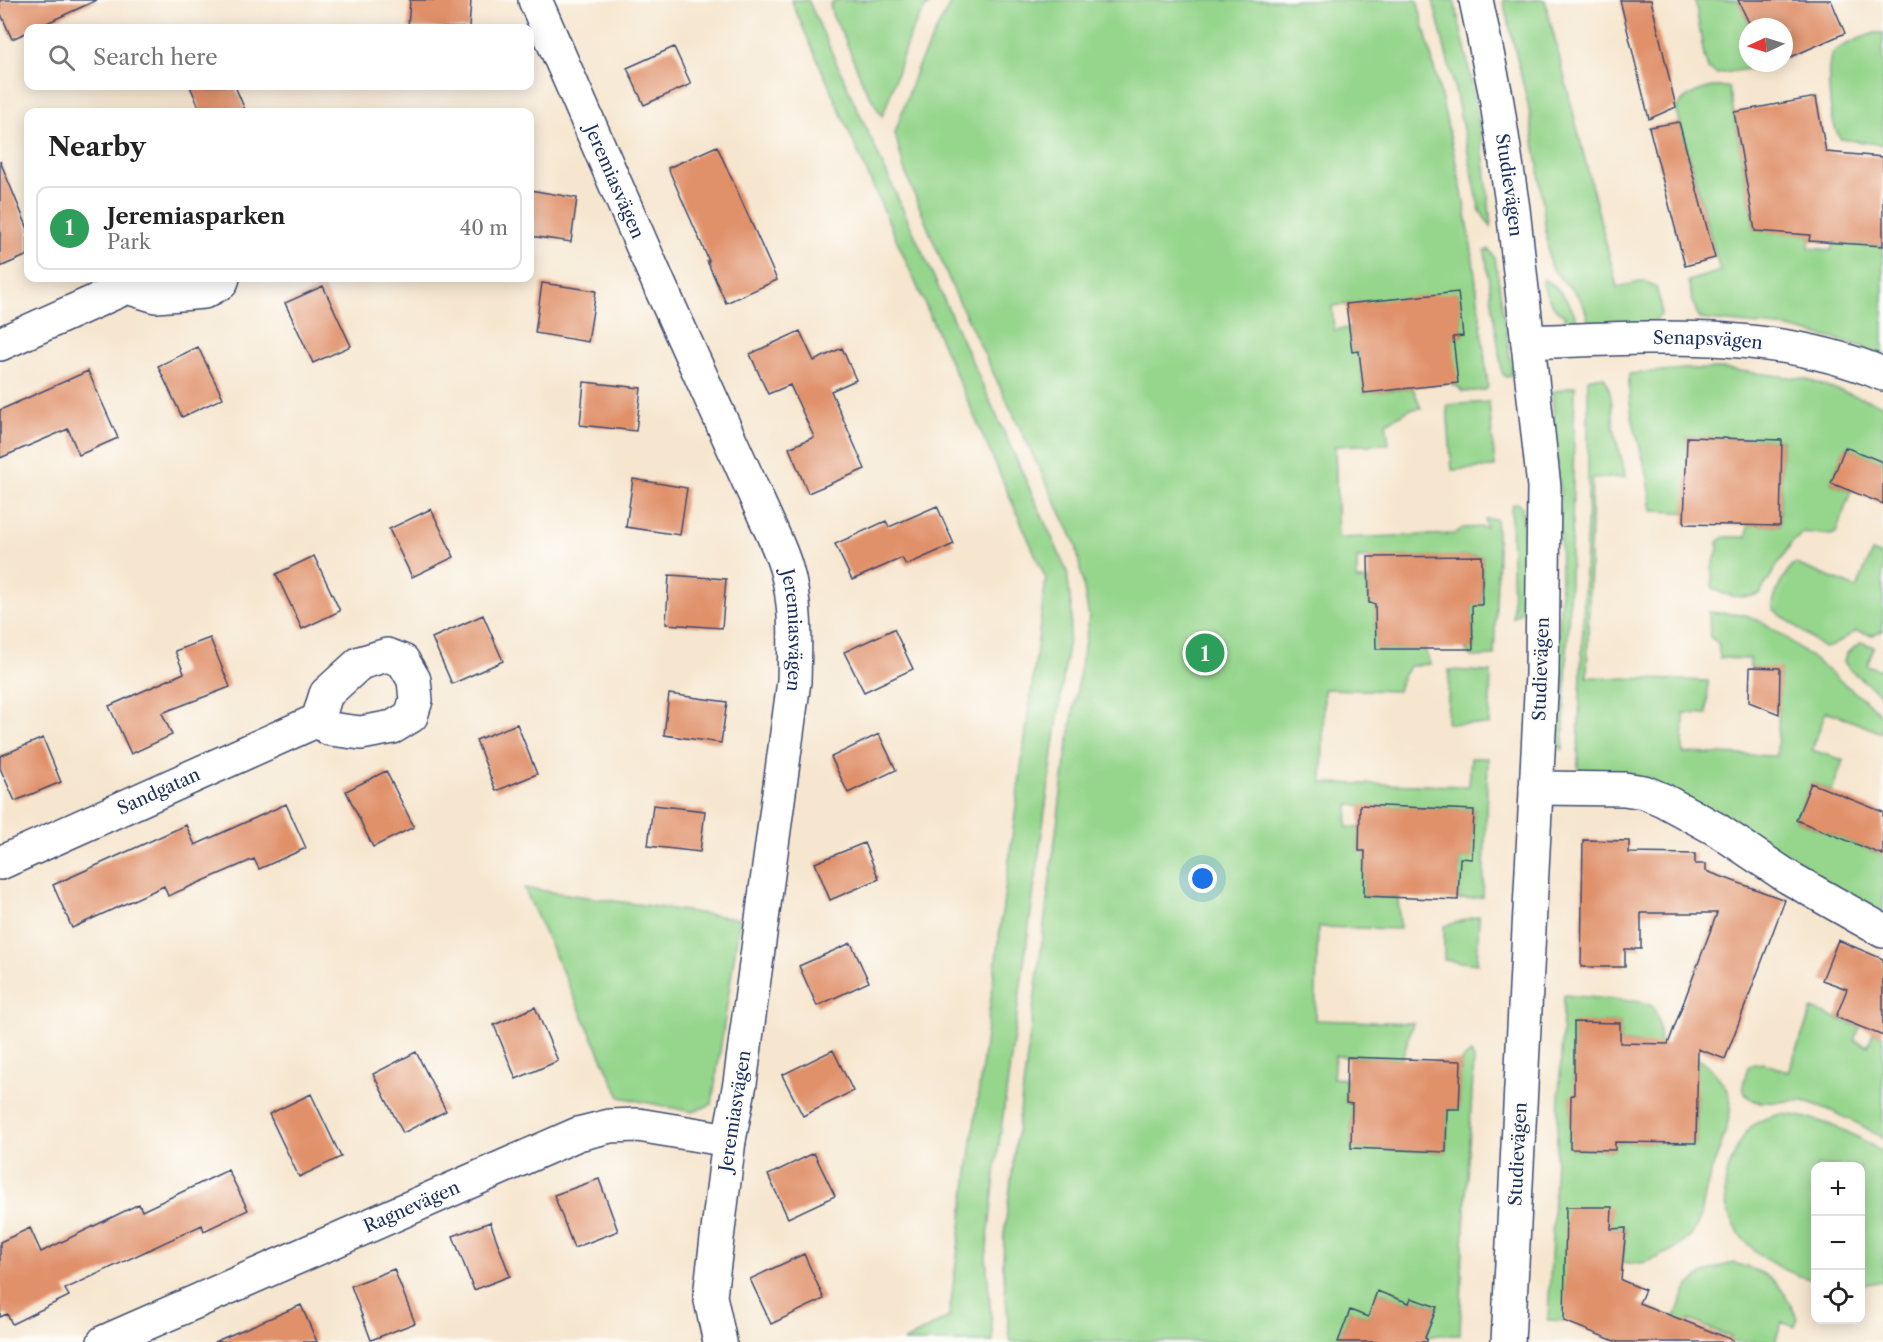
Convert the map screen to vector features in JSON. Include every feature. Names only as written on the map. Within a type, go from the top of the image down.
[{"type":"street","name":"Jeremiasvägen","points":[[535,0],[659,284],[770,528],[786,568],[793,605],[796,637],[794,681],[740,1083],[729,1140],[710,1296],[720,1342]]},
{"type":"street","name":"Studievägen","points":[[1476,0],[1496,96],[1519,253],[1544,487],[1542,674],[1508,1342]]},
{"type":"street","points":[[0,344],[129,282],[156,296],[204,292],[221,282]]},
{"type":"street","name":"Senapsvägen","points":[[1528,342],[1684,337],[1779,346],[1828,354],[1883,374]]},
{"type":"street","name":"Sandgatan","points":[[0,863],[318,720]]},
{"type":"street","points":[[1536,788],[1624,789],[1644,792],[1716,829],[1788,877],[1883,932]]},
{"type":"street","name":"Ragnevägen","points":[[104,1342],[578,1134],[610,1126],[638,1125],[729,1140]]},
{"type":"green space","points":[[791,0],[808,0],[1067,571],[1072,615],[996,1166],[986,1257],[993,1342],[903,1342],[949,1317],[1046,579]]},
{"type":"green space","points":[[835,0],[932,0],[914,26],[882,116],[864,86],[845,39],[833,17],[830,4]]},
{"type":"green space","points":[[952,0],[1417,0],[1446,116],[1466,211],[1488,386],[1486,390],[1463,392],[1451,384],[1453,337],[1463,336],[1458,293],[1332,306],[1334,330],[1349,328],[1352,352],[1359,351],[1364,393],[1413,388],[1421,408],[1411,409],[1386,423],[1389,444],[1335,446],[1338,538],[1456,534],[1463,528],[1486,527],[1485,519],[1496,519],[1498,551],[1494,656],[1471,657],[1465,649],[1473,648],[1472,605],[1482,604],[1482,556],[1357,558],[1357,580],[1368,580],[1369,603],[1375,604],[1376,649],[1425,649],[1430,664],[1410,666],[1402,677],[1398,691],[1324,689],[1322,783],[1469,786],[1471,758],[1488,758],[1483,897],[1458,900],[1460,858],[1472,858],[1474,810],[1348,805],[1347,827],[1360,828],[1359,851],[1365,851],[1364,896],[1398,898],[1400,929],[1318,927],[1315,1020],[1413,1023],[1402,1059],[1335,1056],[1333,1078],[1346,1079],[1346,1103],[1352,1104],[1351,1148],[1446,1152],[1447,1109],[1459,1109],[1461,1061],[1471,1053],[1474,1059],[1460,1335],[1437,1335],[1425,1338],[1437,1307],[1411,1298],[1409,1303],[1378,1291],[1368,1317],[1350,1310],[1338,1342],[1010,1342],[1003,1265],[1004,1235],[1065,763],[1089,617],[1076,545],[953,289],[904,169],[895,133],[917,68]]},
{"type":"green space","points":[[1433,0],[1454,0],[1477,113],[1491,227],[1480,211],[1455,90]]},
{"type":"green space","points":[[1503,0],[1545,0],[1617,287],[1645,281],[1656,287],[1661,315],[1649,325],[1593,325],[1588,321],[1582,302],[1577,295],[1550,265],[1528,104]]},
{"type":"green space","points":[[1695,0],[1738,0],[1747,18],[1739,18],[1739,71],[1717,74],[1708,69]]},
{"type":"green space","points":[[1875,33],[1883,33],[1883,145],[1841,139],[1833,121],[1829,89],[1829,67],[1833,53],[1847,44]]},
{"type":"green space","points":[[1712,87],[1729,87],[1755,230],[1810,235],[1809,248],[1832,250],[1833,243],[1883,246],[1883,355],[1851,343],[1789,328],[1700,319],[1688,281],[1720,271],[1676,108],[1692,94]]},
{"type":"green space","points":[[1489,249],[1495,258],[1512,370],[1510,376],[1506,377],[1502,373],[1485,251]]},
{"type":"green space","points":[[1542,279],[1559,290],[1572,308],[1577,321],[1573,327],[1564,322],[1565,316],[1550,300]]},
{"type":"green space","points":[[1684,369],[1723,369],[1805,379],[1883,405],[1883,462],[1845,447],[1831,483],[1851,491],[1836,533],[1831,535],[1803,532],[1790,545],[1760,593],[1755,595],[1735,596],[1722,593],[1712,587],[1712,568],[1718,542],[1725,537],[1747,537],[1748,525],[1780,526],[1782,440],[1687,437],[1702,513],[1652,511],[1648,478],[1631,412],[1629,374]]},
{"type":"green space","points":[[1604,377],[1610,391],[1614,431],[1625,477],[1592,478],[1587,677],[1708,681],[1707,714],[1684,713],[1683,753],[1777,756],[1780,669],[1750,667],[1750,659],[1720,658],[1718,643],[1710,637],[1709,612],[1746,615],[1764,623],[1788,639],[1872,706],[1883,717],[1882,733],[1826,711],[1812,750],[1843,760],[1832,791],[1811,783],[1796,820],[1883,855],[1883,920],[1582,773],[1578,766],[1588,497],[1588,379]]},
{"type":"green space","points":[[1575,386],[1563,750],[1555,740],[1561,588],[1560,497],[1552,392]]},
{"type":"green space","points":[[1489,402],[1495,467],[1452,470],[1447,405]]},
{"type":"green space","points":[[1517,503],[1522,507],[1527,606],[1513,618],[1511,511],[1512,505]]},
{"type":"green space","points":[[1872,552],[1883,556],[1883,631],[1873,635],[1856,631],[1832,646],[1824,648],[1773,609],[1780,583],[1788,570],[1797,563],[1857,588]]},
{"type":"green space","points":[[1860,643],[1874,647],[1867,665],[1883,671],[1883,696],[1851,671],[1844,662],[1846,654]]},
{"type":"green space","points":[[1449,670],[1491,672],[1489,725],[1447,723]]},
{"type":"green space","points":[[524,888],[740,919],[712,1104],[693,1112],[620,1097]]},
{"type":"green space","points":[[1479,916],[1477,964],[1444,960],[1444,926]]},
{"type":"green space","points":[[1564,995],[1642,1002],[1652,1006],[1658,1017],[1660,1047],[1620,1043],[1620,1023],[1574,1023],[1574,1080],[1579,1095],[1571,1096],[1571,1149],[1614,1150],[1615,1142],[1696,1143],[1697,1097],[1686,1055],[1701,1061],[1715,1073],[1728,1093],[1731,1105],[1728,1123],[1695,1229],[1677,1247],[1647,1262],[1623,1262],[1626,1228],[1611,1229],[1611,1207],[1564,1321],[1548,1320]]},
{"type":"green space","points":[[1812,1009],[1860,1027],[1854,1040],[1868,1046],[1873,1032],[1883,1036],[1883,1139],[1844,1117],[1810,1103],[1802,1101],[1758,1102],[1747,1096],[1744,1081],[1749,1065],[1764,1063],[1788,1072]]},
{"type":"green space","points":[[1782,1114],[1809,1118],[1860,1138],[1883,1153],[1883,1281],[1865,1284],[1865,1162],[1811,1162],[1811,1279],[1780,1268],[1764,1258],[1738,1232],[1725,1198],[1728,1169],[1747,1131],[1765,1119]]},
{"type":"green space","points":[[1734,1263],[1768,1276],[1780,1287],[1798,1318],[1795,1327],[1782,1322],[1775,1342],[1729,1342],[1731,1337],[1690,1320],[1681,1342],[1666,1342],[1689,1286],[1710,1271]]},
{"type":"building","points":[[0,0],[97,0],[45,24],[24,24],[24,34],[12,39],[0,12]]},
{"type":"building","points":[[410,0],[471,0],[469,24],[408,24]]},
{"type":"building","points":[[1620,0],[1651,0],[1676,107],[1649,119]]},
{"type":"building","points":[[1738,0],[1831,0],[1845,33],[1793,56],[1793,18],[1747,18]]},
{"type":"building","points":[[674,47],[691,84],[644,105],[627,68]]},
{"type":"building","points":[[192,90],[237,90],[244,108],[199,108]]},
{"type":"building","points":[[1816,97],[1826,152],[1883,157],[1883,246],[1809,241],[1810,235],[1755,231],[1734,112]]},
{"type":"building","points":[[1679,122],[1715,258],[1685,266],[1649,127]]},
{"type":"building","points":[[717,146],[777,280],[726,303],[668,168]]},
{"type":"building","points":[[0,161],[24,219],[24,257],[0,267]]},
{"type":"building","points":[[534,191],[577,198],[571,242],[534,237]]},
{"type":"building","points":[[542,283],[596,291],[588,342],[535,333]]},
{"type":"building","points":[[323,286],[351,346],[313,363],[285,303]]},
{"type":"building","points":[[1458,292],[1463,336],[1453,337],[1458,383],[1364,393],[1359,351],[1352,352],[1346,304]]},
{"type":"building","points":[[800,331],[814,361],[842,348],[856,380],[831,391],[865,469],[808,493],[789,448],[814,437],[790,385],[768,394],[750,354]]},
{"type":"building","points":[[198,347],[223,398],[182,417],[158,366]]},
{"type":"building","points":[[88,371],[118,438],[79,455],[68,429],[0,458],[0,410]]},
{"type":"building","points":[[584,382],[641,388],[636,431],[580,425]]},
{"type":"building","points":[[1687,437],[1782,440],[1780,526],[1684,524]]},
{"type":"building","points":[[1845,447],[1883,462],[1883,504],[1831,483]]},
{"type":"building","points":[[633,479],[687,488],[680,535],[626,527]]},
{"type":"building","points":[[937,506],[954,544],[906,565],[902,558],[852,580],[835,544],[886,521],[889,527]]},
{"type":"building","points":[[431,509],[454,557],[412,577],[389,529]]},
{"type":"building","points":[[314,556],[340,611],[302,629],[276,574]]},
{"type":"building","points":[[1482,556],[1482,605],[1472,605],[1473,649],[1376,649],[1375,604],[1369,603],[1368,557]]},
{"type":"building","points":[[669,575],[726,579],[722,628],[666,624]]},
{"type":"building","points":[[483,615],[503,661],[452,684],[432,638]]},
{"type":"building","points":[[894,629],[913,669],[864,692],[844,652]]},
{"type":"building","points":[[210,638],[230,687],[162,713],[172,735],[131,754],[109,706],[184,673],[175,651]]},
{"type":"building","points":[[1750,667],[1780,668],[1779,714],[1749,702]]},
{"type":"building","points":[[669,694],[727,702],[721,743],[664,735]]},
{"type":"building","points":[[517,724],[537,774],[496,791],[476,740]]},
{"type":"building","points":[[879,734],[896,770],[848,793],[831,757]]},
{"type":"building","points":[[43,738],[61,782],[15,801],[0,768],[0,756]]},
{"type":"building","points":[[386,771],[414,827],[373,847],[346,791]]},
{"type":"building","points":[[1811,783],[1883,812],[1883,855],[1796,820]]},
{"type":"building","points":[[286,804],[306,848],[259,869],[254,859],[168,896],[164,886],[72,928],[53,885],[186,825],[195,845]]},
{"type":"building","points":[[653,805],[705,811],[700,852],[648,846]]},
{"type":"building","points":[[1360,805],[1474,810],[1472,859],[1460,858],[1458,900],[1364,896],[1365,851],[1359,851]]},
{"type":"building","points":[[1583,840],[1629,841],[1629,853],[1695,854],[1695,864],[1706,864],[1706,871],[1785,900],[1725,1059],[1698,1049],[1696,1143],[1615,1142],[1615,1150],[1570,1149],[1571,1095],[1574,1095],[1574,1022],[1620,1023],[1620,1043],[1668,1044],[1717,913],[1641,913],[1641,949],[1625,949],[1625,967],[1581,967]]},
{"type":"building","points":[[864,843],[879,879],[830,900],[815,863]]},
{"type":"building","points":[[1838,940],[1883,959],[1883,1036],[1836,1017],[1847,989],[1822,980]]},
{"type":"building","points":[[851,943],[869,982],[817,1006],[799,966]]},
{"type":"building","points":[[535,1007],[558,1061],[516,1079],[494,1025]]},
{"type":"building","points":[[833,1050],[853,1091],[803,1116],[782,1075]]},
{"type":"building","points":[[416,1052],[446,1111],[403,1133],[373,1074]]},
{"type":"building","points":[[1347,1057],[1461,1061],[1459,1109],[1447,1109],[1446,1152],[1351,1148],[1352,1104],[1346,1103]]},
{"type":"building","points":[[311,1094],[341,1157],[299,1177],[269,1114]]},
{"type":"building","points":[[814,1153],[835,1196],[788,1218],[768,1175]]},
{"type":"building","points":[[228,1170],[248,1210],[204,1231],[202,1225],[65,1289],[69,1296],[12,1324],[7,1314],[0,1317],[0,1242],[30,1228],[41,1252],[139,1204],[142,1211]]},
{"type":"building","points":[[599,1179],[618,1231],[574,1248],[554,1195]]},
{"type":"building","points":[[1566,1207],[1612,1207],[1611,1229],[1626,1228],[1621,1280],[1645,1290],[1639,1303],[1733,1340],[1733,1342],[1617,1342],[1564,1321]]},
{"type":"building","points":[[490,1222],[510,1276],[474,1290],[453,1236]]},
{"type":"building","points":[[804,1254],[824,1299],[771,1324],[750,1279]]},
{"type":"building","points":[[394,1269],[415,1323],[371,1340],[351,1286]]},
{"type":"building","points":[[1377,1291],[1409,1303],[1411,1298],[1437,1307],[1425,1338],[1427,1342],[1338,1342],[1350,1310],[1368,1317]]},
{"type":"building","points":[[301,1305],[317,1342],[214,1342]]},
{"type":"place","name":"Jeremiasparken","points":[[1205,653]]}]
